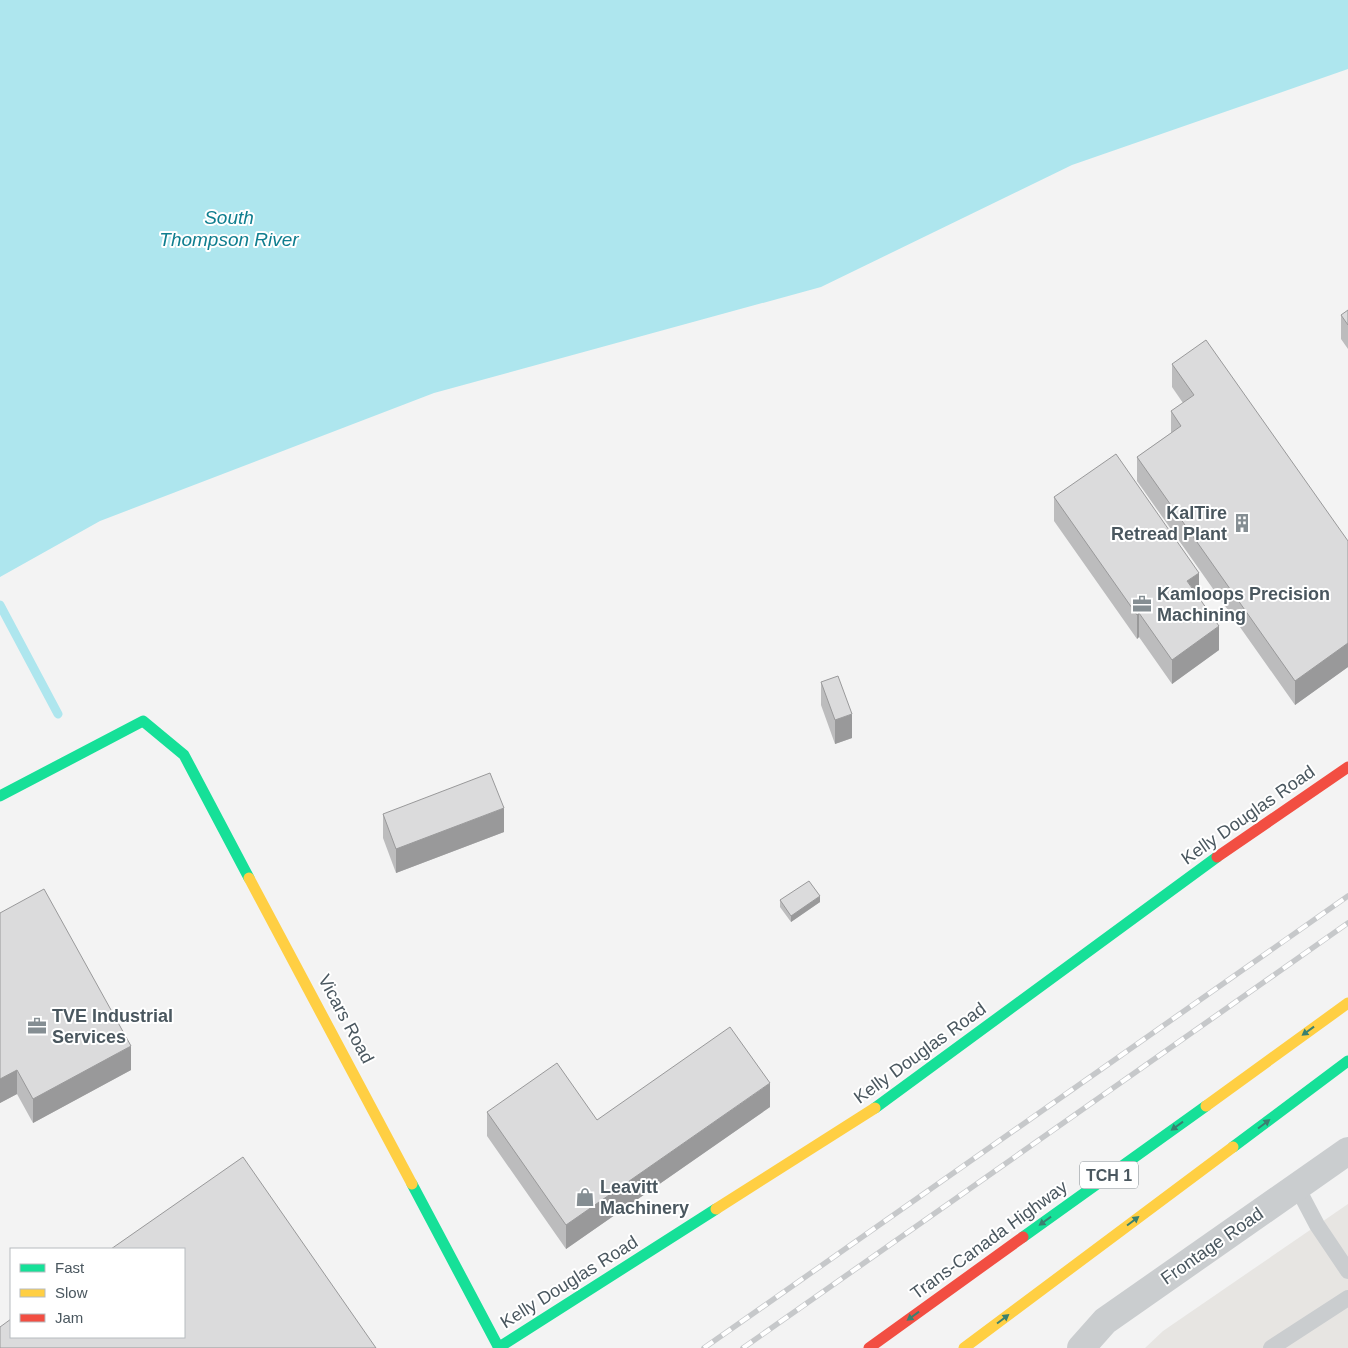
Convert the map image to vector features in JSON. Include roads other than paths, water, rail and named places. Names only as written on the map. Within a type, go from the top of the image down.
[{"type":"main road","name":"Vicars Road","points":[[0,796],[143,721],[184,755],[499,1348]]},
{"type":"main road","name":"Kelly Douglas Road","points":[[499,1348],[887,1100],[1201,868],[1348,767]]},
{"type":"main road","name":"Trans-Canada Highway","points":[[869,1348],[1348,1002]]},
{"type":"main road","name":"TCH 1","points":[[964,1348],[1348,1061]]},
{"type":"street","name":"Frontage Road","points":[[1081,1348],[1105,1321],[1348,1151]]},
{"type":"lane","points":[[1296,1187],[1317,1225],[1348,1271]]},
{"type":"lane","points":[[1272,1348],[1348,1298]]},
{"type":"water","name":"South Thompson River","points":[[0,0],[1348,0],[1348,69],[1072,165],[821,287],[434,393],[100,521],[0,577]]},
{"type":"waterway","points":[[0,605],[58,714]]},
{"type":"railway","points":[[704,1348],[1348,896]]},
{"type":"railway","points":[[743,1348],[1348,923]]},
{"type":"place","name":"KalTire Retread Plant","points":[[1242,523]]},
{"type":"place","name":"Kamloops Precision Machining","points":[[1142,604]]},
{"type":"place","name":"TVE Industrial Services","points":[[37,1026]]},
{"type":"place","name":"Leavitt Machinery","points":[[585,1197]]}]
